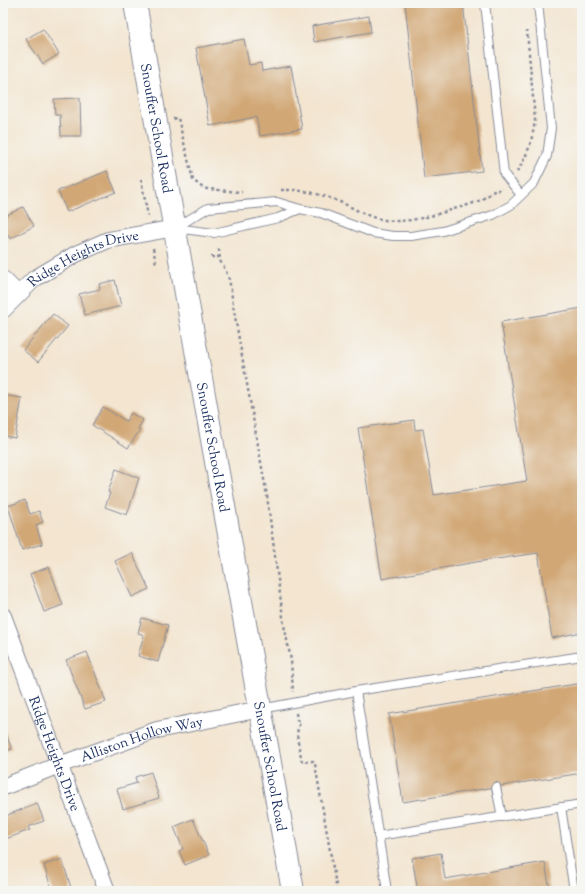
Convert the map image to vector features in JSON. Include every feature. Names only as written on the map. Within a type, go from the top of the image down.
[{"type":"main road","name":"Snouffer School Road","points":[[135,3],[293,891]]},
{"type":"street","name":"Ridge Heights Drive","points":[[3,310],[34,279],[76,254],[108,240],[175,228]]},
{"type":"street","points":[[3,280],[18,294]]},
{"type":"street","name":"Ridge Heights Drive","points":[[3,616],[107,891]]},
{"type":"street","name":"Alliston Hollow Way","points":[[3,787],[157,730],[260,709]]},
{"type":"lane","points":[[484,3],[504,174],[521,195]]},
{"type":"lane","points":[[175,228],[208,208],[276,202],[300,210],[321,213],[373,233],[393,236],[411,236],[443,231],[493,214],[511,205],[534,183],[547,156],[551,128],[538,3]]},
{"type":"lane","points":[[175,228],[214,233],[278,218],[300,210]]},
{"type":"lane","points":[[260,709],[356,691],[582,656]]},
{"type":"lane","points":[[356,691],[387,891]]},
{"type":"lane","points":[[496,787],[502,817]]},
{"type":"lane","points":[[378,836],[582,804]]},
{"type":"lane","points":[[561,808],[574,891]]},
{"type":"path","points":[[279,190],[302,191],[319,195],[338,201],[376,218],[395,221],[421,219],[470,204],[482,199],[497,188],[500,191],[517,173],[532,140],[535,120],[527,26]]},
{"type":"path","points":[[169,120],[178,118],[193,180],[198,185],[207,189],[246,192]]},
{"type":"path","points":[[141,180],[148,216]]},
{"type":"path","points":[[153,247],[156,263]]},
{"type":"path","points":[[220,248],[220,261],[229,278],[232,290],[234,311],[267,496],[284,625],[291,660],[292,687]]},
{"type":"path","points":[[211,257],[219,256]]},
{"type":"path","points":[[297,720],[300,723],[298,727],[298,737],[302,762],[313,761],[315,764],[337,891]]},
{"type":"building","points":[[405,3],[463,3],[482,171],[424,178]]},
{"type":"building","points":[[369,16],[371,32],[314,42],[312,26]]},
{"type":"building","points":[[43,29],[59,54],[43,64],[26,39]]},
{"type":"building","points":[[244,39],[249,65],[261,63],[262,71],[291,66],[302,129],[260,136],[256,117],[210,126],[196,48]]},
{"type":"building","points":[[80,98],[81,136],[61,136],[60,115],[55,115],[54,99]]},
{"type":"building","points":[[107,171],[116,192],[67,212],[58,191]]},
{"type":"building","points":[[23,207],[34,226],[10,239],[3,226],[3,217]]},
{"type":"building","points":[[115,280],[121,306],[85,315],[79,294],[100,289],[99,284]]},
{"type":"building","points":[[582,308],[582,632],[552,638],[538,553],[476,562],[382,579],[358,428],[414,420],[415,430],[423,429],[434,495],[527,481],[501,322]]},
{"type":"building","points":[[53,314],[68,326],[38,362],[23,350]]},
{"type":"building","points":[[3,395],[22,398],[15,438],[3,436]]},
{"type":"building","points":[[103,407],[126,421],[131,413],[143,420],[138,429],[140,430],[128,448],[92,425]]},
{"type":"building","points":[[116,469],[139,478],[127,515],[105,507],[110,493],[108,492]]},
{"type":"building","points":[[25,500],[30,514],[39,511],[43,522],[36,525],[42,544],[22,550],[8,506]]},
{"type":"building","points":[[132,553],[149,589],[132,597],[115,561]]},
{"type":"building","points":[[49,567],[63,605],[44,612],[30,574]]},
{"type":"building","points":[[142,618],[168,625],[158,662],[138,656],[144,635],[138,633]]},
{"type":"building","points":[[87,652],[106,702],[85,709],[66,660]]},
{"type":"building","points":[[582,683],[582,773],[403,802],[389,714]]},
{"type":"building","points":[[3,727],[12,749],[3,752]]},
{"type":"building","points":[[151,772],[159,798],[123,809],[117,789],[137,783],[135,777]]},
{"type":"building","points":[[37,803],[44,821],[28,827],[30,830],[3,840],[3,817]]},
{"type":"building","points":[[193,819],[209,855],[185,865],[179,851],[183,849],[174,827]]},
{"type":"building","points":[[441,853],[445,879],[545,862],[550,891],[418,891],[412,858]]},
{"type":"building","points":[[62,859],[72,891],[52,891],[44,865]]}]
